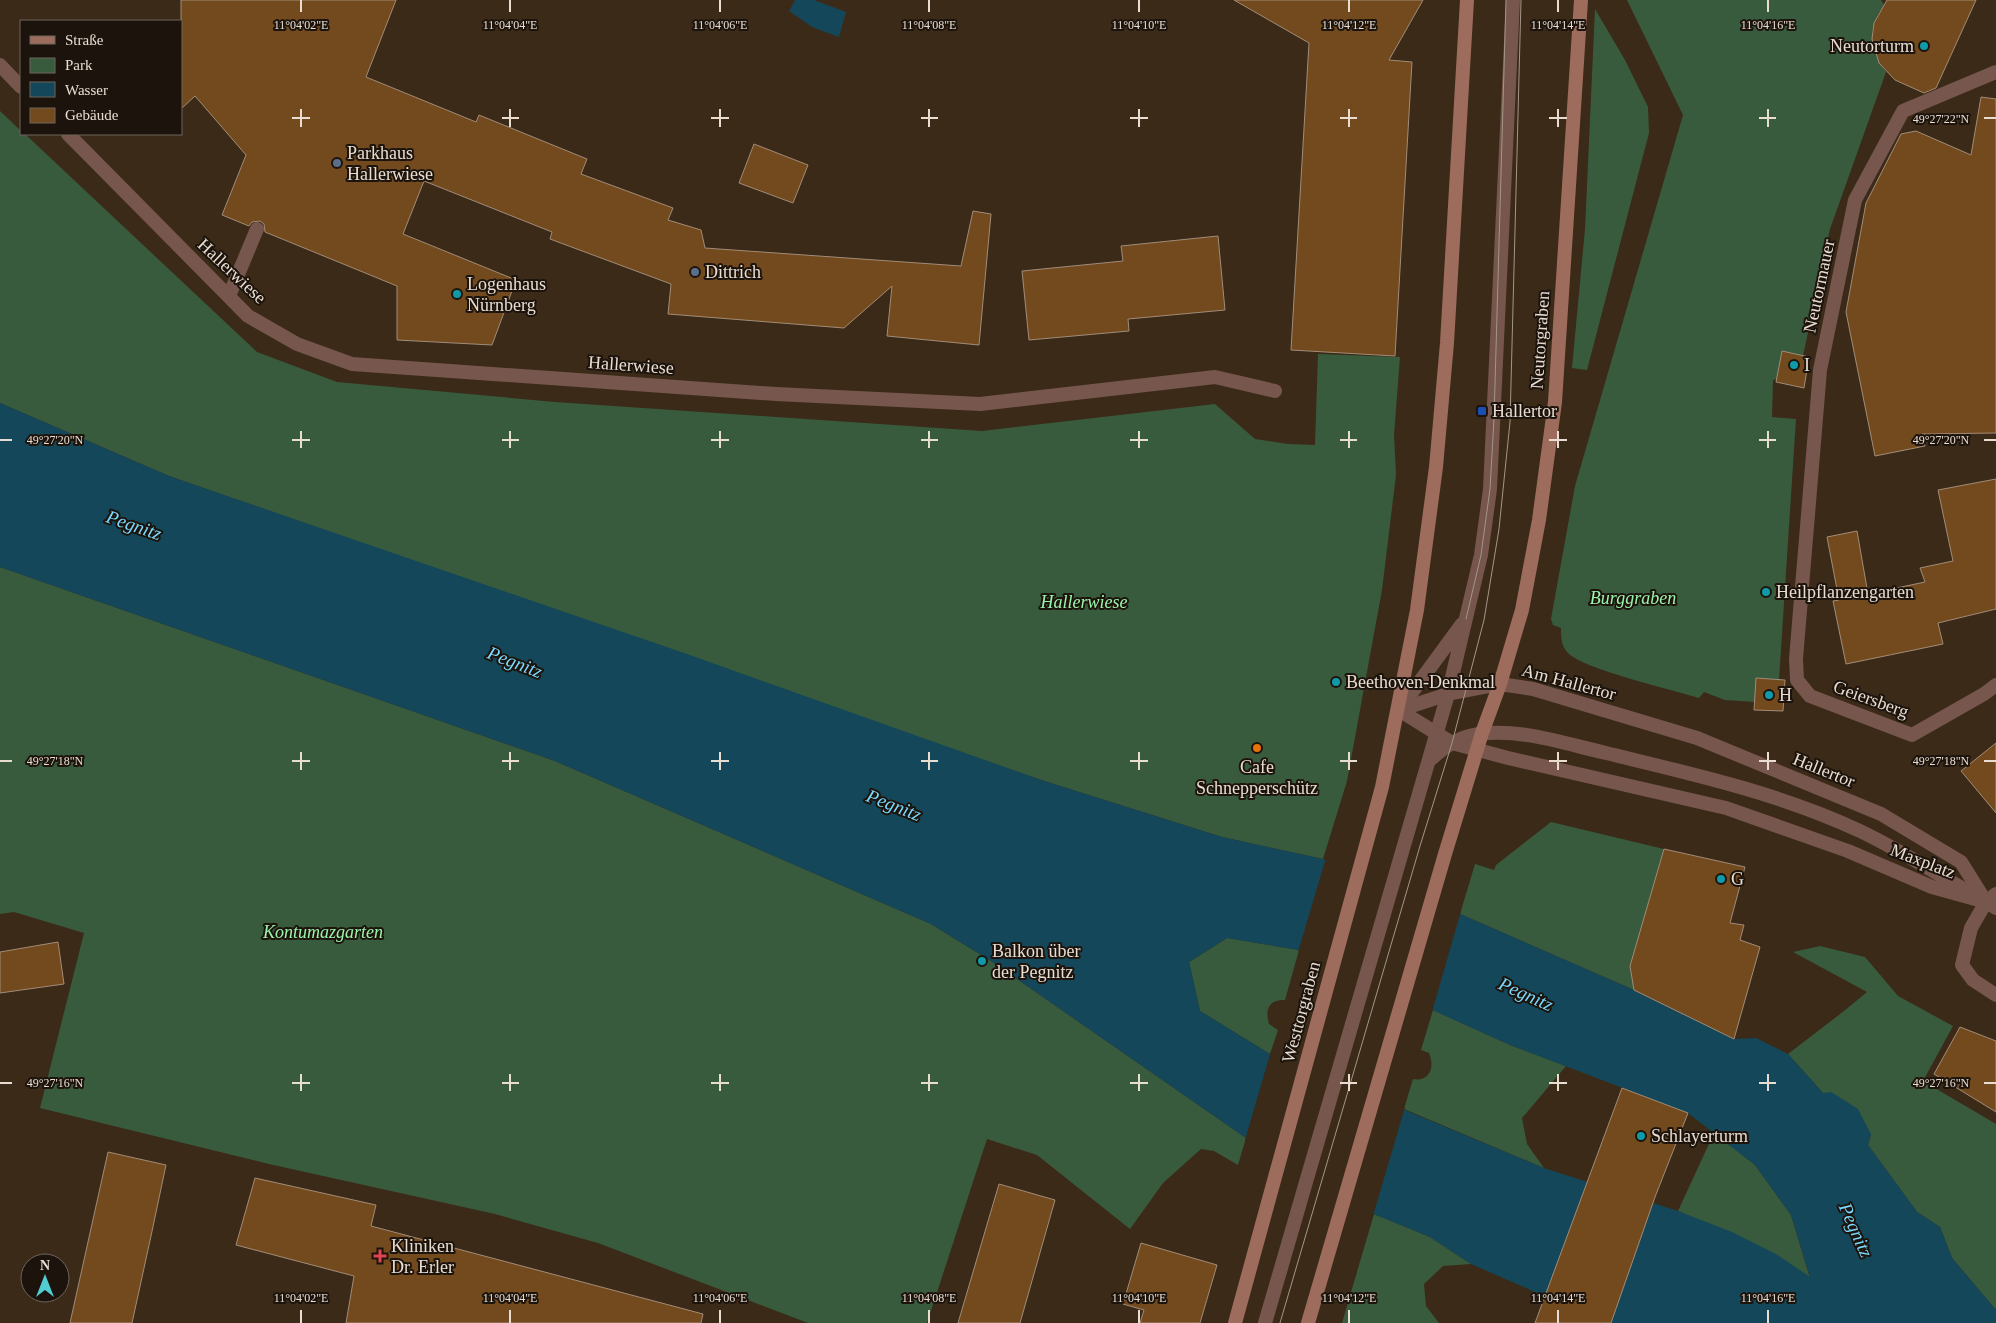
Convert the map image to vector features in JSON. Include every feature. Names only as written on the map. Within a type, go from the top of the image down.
[{"type":"main road","points":[[1399,710],[1417,610],[1436,467],[1447,343],[1467,0]]},
{"type":"main road","name":"Neutorgraben","points":[[1477,751],[1500,684],[1526,592],[1552,430],[1580,4]]},
{"type":"main road","name":"Westtorgraben","points":[[1235,1323],[1371,829],[1399,710]]},
{"type":"main road","points":[[1308,1323],[1445,854],[1477,751]]},
{"type":"street","points":[[1265,1323],[1430,760],[1448,694],[1480,554],[1490,489],[1513,0]]},
{"type":"street","points":[[0,65],[20,85]]},
{"type":"street","name":"Neutormauer","points":[[1810,696],[1797,680],[1796,659],[1820,370],[1856,200],[1903,111],[1996,72]]},
{"type":"street","name":"Hallerwiese","points":[[69,135],[248,316],[297,344],[352,364],[766,394],[980,404],[1215,377],[1275,391]]},
{"type":"street","points":[[229,296],[257,229]]},
{"type":"street","points":[[1466,619],[1399,710],[1452,743],[1477,751]]},
{"type":"street","name":"Am Hallertor","points":[[1399,710],[1448,694],[1500,684],[1533,689],[1697,738]]},
{"type":"street","name":"Geiersberg","points":[[1810,696],[1912,734],[1984,694],[1996,685]]},
{"type":"street","points":[[1430,760],[1452,743],[1465,736],[1482,733]]},
{"type":"street","name":"Maxplatz","points":[[1482,733],[1516,734],[1544,738],[1727,782],[1860,831],[1993,901]]},
{"type":"street","name":"Hallertor","points":[[1697,738],[1881,814]]},
{"type":"street","name":"Maxplatz","points":[[1477,751],[1726,808],[1848,851],[1932,887],[1993,901]]},
{"type":"street","name":"Maxplatz","points":[[1881,814],[1962,862],[1993,901]]},
{"type":"street","points":[[1993,901],[1971,928],[1962,965],[1973,980],[1996,995]]},
{"type":"green space","name":"Burggraben","points":[[1627,0],[1881,0],[1884,5],[1874,23],[1872,36],[1876,55],[1886,72],[1830,229],[1803,356],[1782,352],[1777,379],[1773,380],[1772,417],[1796,419],[1779,680],[1756,678],[1755,702],[1725,700],[1704,692],[1699,698],[1591,666],[1568,653],[1561,638],[1561,628],[1553,625],[1551,619],[1575,486],[1683,115]]},
{"type":"green space","points":[[1595,9],[1625,60],[1648,107],[1649,133],[1587,370],[1572,368],[1585,229]]},
{"type":"green space","name":"Hallerwiese","points":[[0,111],[20,130],[20,135],[26,135],[257,352],[337,382],[555,402],[982,431],[1215,404],[1255,439],[1288,444],[1315,445],[1318,354],[1400,357],[1394,435],[1396,475],[1382,590],[1347,781],[1323,859],[1222,837],[1041,780],[169,476],[0,403]]},
{"type":"green space","name":"Kontumazgarten","points":[[0,567],[555,761],[931,924],[991,961],[1246,1138],[1238,1165],[1214,1151],[1201,1149],[1163,1183],[1130,1229],[1037,1155],[987,1139],[927,1323],[808,1323],[598,1243],[495,1214],[269,1164],[40,1108],[84,933],[14,912],[0,914]]},
{"type":"green space","points":[[1551,822],[1664,849],[1630,966],[1634,990],[1460,914],[1475,864],[1494,870],[1496,865]]},
{"type":"green space","points":[[1227,938],[1299,950],[1285,1000],[1279,1000],[1269,1006],[1267,1014],[1269,1024],[1278,1030],[1270,1054],[1200,1011],[1189,962]]},
{"type":"green space","points":[[1820,946],[1865,957],[1898,996],[1953,1026],[1923,1081],[1996,1124],[1996,1310],[1952,1258],[1940,1227],[1917,1212],[1868,1145],[1871,1134],[1823,1093],[1788,1054],[1867,992],[1793,952]]},
{"type":"green space","points":[[1433,1010],[1510,1045],[1566,1066],[1522,1118],[1527,1144],[1544,1168],[1404,1109],[1413,1079],[1424,1078],[1430,1072],[1431,1058],[1429,1053],[1421,1050]]},
{"type":"green space","points":[[1714,1133],[1755,1165],[1791,1215],[1810,1278],[1775,1254],[1678,1211]]},
{"type":"green space","points":[[1374,1214],[1430,1237],[1471,1264],[1443,1266],[1424,1284],[1426,1306],[1439,1323],[1342,1323]]},
{"type":"water","points":[[795,0],[814,0],[846,12],[839,37],[812,27],[789,11]]},
{"type":"water","name":"Pegnitz","points":[[0,403],[169,476],[687,654],[1041,780],[1222,837],[1323,859],[1460,914],[1634,990],[1734,1039],[1756,1038],[1788,1054],[1823,1093],[1831,1092],[1858,1109],[1871,1134],[1868,1145],[1917,1212],[1940,1227],[1952,1258],[1996,1310],[1996,1323],[1606,1323],[1471,1264],[1430,1237],[1374,1214],[1246,1138],[991,961],[931,924],[555,761],[0,567]],"holes":[[[1227,938],[1299,950],[1510,1045],[1688,1113],[1755,1165],[1791,1215],[1810,1277],[1776,1254],[1732,1232],[1678,1211],[1544,1168],[1270,1054],[1200,1011],[1189,962]]]},
{"type":"pier","points":[[1326,858],[1461,911],[1432,1012],[1298,952]]},
{"type":"pier","points":[[1271,1051],[1405,1107],[1373,1216],[1245,1140]]},
{"type":"building","points":[[181,0],[396,0],[366,77],[476,122],[479,115],[587,159],[581,174],[673,208],[668,220],[701,230],[705,248],[961,266],[973,211],[991,214],[979,345],[887,336],[892,286],[844,328],[668,314],[671,284],[550,239],[552,232],[424,181],[403,234],[516,280],[492,345],[397,340],[397,286],[265,232],[264,224],[260,221],[252,222],[249,226],[222,215],[246,155],[195,96],[182,108]]},
{"type":"building","points":[[1234,0],[1423,0],[1389,60],[1412,62],[1395,356],[1291,350],[1309,43]]},
{"type":"building","name":"Neutorturm","points":[[1887,0],[1976,0],[1936,88],[1924,93],[1895,80],[1879,63],[1872,39],[1874,23]]},
{"type":"building","points":[[1981,97],[1996,99],[1996,433],[1922,434],[1925,446],[1875,456],[1846,312],[1866,203],[1901,134],[1916,131],[1971,155]]},
{"type":"building","points":[[754,144],[808,165],[793,203],[739,183]]},
{"type":"building","points":[[1218,236],[1225,310],[1128,319],[1129,331],[1029,340],[1022,271],[1123,261],[1121,246]]},
{"type":"building","name":"I","points":[[1782,351],[1809,357],[1804,388],[1776,382]]},
{"type":"building","points":[[1996,479],[1996,609],[1938,623],[1943,644],[1846,664],[1833,601],[1839,600],[1827,537],[1857,531],[1868,594],[1925,582],[1920,568],[1953,561],[1938,490]]},
{"type":"building","name":"H","points":[[1756,678],[1785,680],[1783,711],[1754,710]]},
{"type":"building","points":[[1996,743],[1996,813],[1961,771]]},
{"type":"building","points":[[1664,849],[1745,867],[1730,923],[1744,925],[1740,940],[1760,947],[1734,1039],[1634,990],[1630,966]]},
{"type":"building","points":[[58,942],[64,984],[0,993],[0,952]]},
{"type":"building","points":[[1960,1027],[1996,1041],[1996,1112],[1934,1074]]},
{"type":"building","points":[[1622,1088],[1688,1113],[1655,1197],[1611,1323],[1535,1323]]},
{"type":"building","points":[[108,1152],[166,1165],[132,1323],[70,1323]]},
{"type":"building","name":"Kliniken Dr. Erler","points":[[255,1178],[376,1205],[371,1226],[703,1314],[701,1323],[346,1323],[354,1276],[236,1245]]},
{"type":"building","points":[[999,1184],[1055,1200],[1020,1323],[958,1323]]},
{"type":"building","points":[[1141,1243],[1217,1265],[1200,1323],[1140,1323],[1144,1310],[1123,1304]]},
{"type":"tram line","points":[[1466,619],[1481,555],[1490,489],[1494,419],[1506,0]]},
{"type":"tram line","points":[[1280,1323],[1452,743],[1484,620],[1499,529],[1510,422],[1521,0]]},
{"type":"place","name":"Neutorturm","points":[[1924,46]]},
{"type":"place","name":"Parkhaus Hallerwiese","points":[[337,163]]},
{"type":"place","name":"Dittrich","points":[[695,272]]},
{"type":"place","name":"Logenhaus Nürnberg","points":[[457,294]]},
{"type":"place","name":"I","points":[[1794,365]]},
{"type":"place","name":"Hallertor","points":[[1482,411]]},
{"type":"place","name":"Heilpflanzengarten","points":[[1766,592]]},
{"type":"place","name":"Beethoven-Denkmal","points":[[1336,682]]},
{"type":"place","name":"H","points":[[1769,695]]},
{"type":"place","name":"Cafe Schnepperschütz","points":[[1257,748]]},
{"type":"place","name":"G","points":[[1721,879]]},
{"type":"place","name":"Balkon über der Pegnitz","points":[[982,961]]},
{"type":"place","name":"Schlayerturm","points":[[1641,1136]]},
{"type":"place","name":"Kliniken Dr. Erler","points":[[380,1256]]}]
